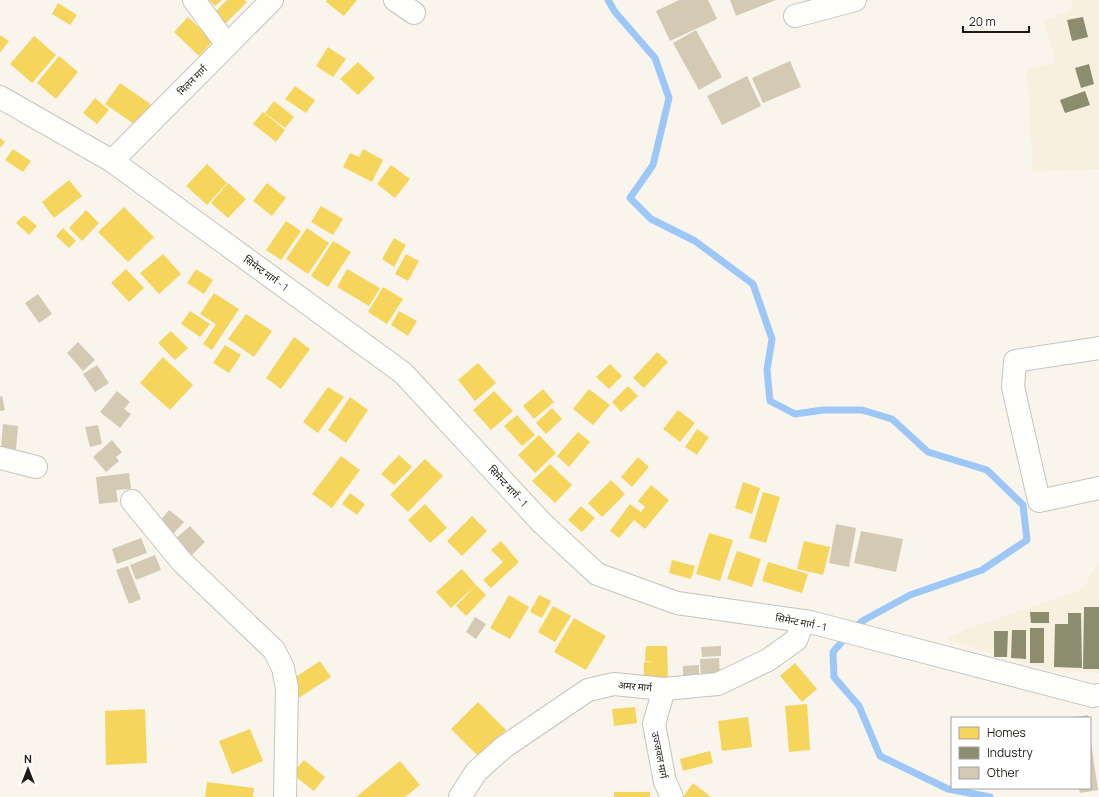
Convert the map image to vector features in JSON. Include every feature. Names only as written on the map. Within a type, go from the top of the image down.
[{"type":"street","points":[[194,0],[227,45]]},
{"type":"street","name":"मिलन मार्ग","points":[[112,161],[272,0]]},
{"type":"street","points":[[395,0],[414,13]]},
{"type":"street","points":[[795,16],[855,0]]},
{"type":"street","name":"सिमेन्ट मार्ग - 1","points":[[0,97],[112,161],[403,373],[542,523],[597,574],[677,602],[807,622],[1093,696],[1099,695]]},
{"type":"street","points":[[1099,348],[1015,361],[1013,387],[1039,502],[1099,488]]},
{"type":"street","points":[[0,458],[36,467]]},
{"type":"street","points":[[132,502],[182,562],[274,650],[283,668],[287,688],[285,797]]},
{"type":"street","name":"अमर मार्ग","points":[[460,797],[476,772],[504,747],[588,690],[614,684],[664,689],[718,684],[768,660],[796,640],[807,622]]},
{"type":"street","name":"उज्जवल मार्ग","points":[[664,689],[654,724],[665,782],[672,797]]},
{"type":"shaded area","points":[[1071,0],[1099,0],[1099,169],[1033,172],[1027,70],[1056,62],[1043,21],[1074,9]]},
{"type":"shaded area","points":[[1099,561],[1099,673],[1051,671],[945,639],[970,628],[1083,589]]},
{"type":"building: Homes","points":[[209,0],[222,0],[215,6]]},
{"type":"building: Homes","points":[[227,0],[244,0],[247,2],[225,24],[214,13]]},
{"type":"building: Homes","points":[[327,0],[357,0],[344,16],[326,2]]},
{"type":"building: Homes","points":[[58,3],[77,15],[70,25],[52,14]]},
{"type":"building: Homes","points":[[188,17],[213,41],[199,56],[174,32]]},
{"type":"building: Homes","points":[[0,35],[9,41],[0,53]]},
{"type":"building: Homes","points":[[34,36],[56,55],[32,83],[10,64]]},
{"type":"building: Homes","points":[[328,47],[346,59],[333,77],[316,66]]},
{"type":"building: Homes","points":[[59,56],[78,72],[56,99],[37,83]]},
{"type":"building: Homes","points":[[358,62],[375,78],[358,95],[340,79]]},
{"type":"building: Homes","points":[[120,83],[152,105],[137,126],[105,104]]},
{"type":"building: Homes","points":[[295,86],[315,100],[306,113],[285,99]]},
{"type":"building: Homes","points":[[95,98],[109,110],[97,124],[83,113]]},
{"type":"building: Homes","points":[[274,101],[294,117],[285,128],[265,113]]},
{"type":"building: Homes","points":[[263,112],[285,130],[276,142],[253,124]]},
{"type":"building: Homes","points":[[0,138],[5,142],[0,148]]},
{"type":"building: Homes","points":[[13,149],[31,161],[23,172],[5,160]]},
{"type":"building: Homes","points":[[363,149],[383,160],[372,182],[343,167],[350,153],[359,157]]},
{"type":"building: Homes","points":[[207,164],[227,183],[207,205],[186,186]]},
{"type":"building: Homes","points":[[391,165],[410,179],[395,198],[377,184]]},
{"type":"building: Homes","points":[[69,180],[82,196],[54,218],[42,202]]},
{"type":"building: Homes","points":[[228,183],[246,199],[228,218],[211,203]]},
{"type":"building: Homes","points":[[267,183],[286,198],[272,216],[253,201]]},
{"type":"building: Homes","points":[[321,206],[343,219],[333,235],[311,222]]},
{"type":"building: Homes","points":[[124,207],[154,237],[128,262],[98,232]]},
{"type":"building: Homes","points":[[86,210],[99,223],[82,241],[69,228]]},
{"type":"building: Homes","points":[[24,215],[37,226],[29,235],[16,223]]},
{"type":"building: Homes","points":[[286,221],[301,231],[281,260],[266,250]]},
{"type":"building: Homes","points":[[63,228],[76,241],[69,248],[56,236]]},
{"type":"building: Homes","points":[[307,228],[329,243],[308,274],[286,259]]},
{"type":"building: Homes","points":[[394,238],[406,245],[394,267],[382,259]]},
{"type":"building: Homes","points":[[333,241],[351,252],[328,287],[311,276]]},
{"type":"building: Homes","points":[[163,254],[181,274],[159,294],[140,273]]},
{"type":"building: Homes","points":[[406,254],[419,261],[408,281],[395,274]]},
{"type":"building: Homes","points":[[126,269],[144,288],[129,302],[111,283]]},
{"type":"building: Homes","points":[[196,269],[213,280],[204,294],[187,283]]},
{"type":"building: Homes","points":[[347,269],[380,288],[369,306],[337,287]]},
{"type":"building: Homes","points":[[383,287],[403,299],[387,324],[368,312]]},
{"type":"building: Homes","points":[[214,293],[239,309],[212,350],[203,344],[216,324],[200,314]]},
{"type":"building: Homes","points":[[190,311],[210,324],[200,337],[181,324]]},
{"type":"building: Homes","points":[[399,311],[417,321],[408,336],[391,325]]},
{"type":"building: Homes","points":[[246,314],[272,331],[254,357],[228,339]]},
{"type":"building: Homes","points":[[171,331],[188,348],[175,360],[158,343]]},
{"type":"building: Homes","points":[[294,337],[310,349],[281,389],[266,378]]},
{"type":"building: Homes","points":[[225,345],[241,355],[229,373],[213,363]]},
{"type":"building: Homes","points":[[657,352],[668,362],[644,388],[633,378]]},
{"type":"building: Homes","points":[[163,357],[193,385],[170,410],[140,383]]},
{"type":"building: Homes","points":[[478,363],[496,383],[475,401],[458,380]]},
{"type":"building: Homes","points":[[610,364],[622,376],[609,389],[596,377]]},
{"type":"building: Homes","points":[[628,386],[638,396],[621,412],[612,402]]},
{"type":"building: Homes","points":[[328,387],[344,397],[318,433],[303,422]]},
{"type":"building: Homes","points":[[543,389],[554,402],[534,419],[523,406]]},
{"type":"building: Homes","points":[[589,389],[610,405],[593,425],[573,409]]},
{"type":"building: Homes","points":[[494,391],[513,411],[491,430],[473,410]]},
{"type":"building: Homes","points":[[350,397],[368,410],[346,443],[328,430]]},
{"type":"building: Homes","points":[[552,408],[562,419],[546,434],[536,423]]},
{"type":"building: Homes","points":[[678,410],[695,423],[680,442],[663,429]]},
{"type":"building: Homes","points":[[517,415],[535,435],[522,446],[504,426]]},
{"type":"building: Homes","points":[[697,429],[709,437],[697,455],[685,447]]},
{"type":"building: Homes","points":[[578,432],[590,442],[569,467],[557,456]]},
{"type":"building: Homes","points":[[539,435],[556,453],[535,473],[518,455]]},
{"type":"building: Homes","points":[[399,455],[412,467],[394,485],[381,474]]},
{"type":"building: Homes","points":[[341,456],[360,470],[332,508],[312,494]]},
{"type":"building: Homes","points":[[638,457],[649,467],[632,487],[621,477]]},
{"type":"building: Homes","points":[[425,459],[443,476],[408,512],[390,495]]},
{"type":"building: Homes","points":[[550,464],[572,485],[555,503],[532,481]]},
{"type":"building: Homes","points":[[611,480],[625,494],[602,517],[588,503]]},
{"type":"building: Homes","points":[[743,482],[760,488],[752,514],[735,508]]},
{"type":"building: Homes","points":[[651,485],[669,500],[645,529],[634,520],[619,538],[610,531],[630,504],[641,512],[645,507],[638,501]]},
{"type":"building: Homes","points":[[763,492],[780,497],[766,543],[749,538]]},
{"type":"building: Homes","points":[[350,493],[365,504],[357,515],[342,504]]},
{"type":"building: Homes","points":[[425,504],[447,528],[430,543],[408,520]]},
{"type":"building: Homes","points":[[581,506],[595,518],[582,532],[568,520]]},
{"type":"building: Homes","points":[[472,516],[487,531],[462,556],[447,541]]},
{"type":"building: Homes","points":[[709,533],[733,540],[720,581],[696,574]]},
{"type":"building: Homes","points":[[501,541],[519,562],[491,588],[483,580],[503,562],[491,550]]},
{"type":"building: Homes","points":[[804,541],[830,547],[823,575],[797,569]]},
{"type":"building: Homes","points":[[737,551],[761,559],[752,587],[727,579]]},
{"type":"building: Homes","points":[[672,560],[695,566],[691,579],[669,573]]},
{"type":"building: Homes","points":[[768,562],[808,574],[802,593],[762,581]]},
{"type":"building: Homes","points":[[462,569],[476,585],[451,608],[436,592]]},
{"type":"building: Homes","points":[[476,585],[486,595],[466,616],[456,606]]},
{"type":"building: Homes","points":[[509,595],[529,607],[510,639],[490,628]]},
{"type":"building: Homes","points":[[539,595],[551,601],[542,618],[530,612]]},
{"type":"building: Homes","points":[[553,606],[571,616],[555,642],[538,632]]},
{"type":"building: Homes","points":[[574,618],[606,636],[586,670],[554,652]]},
{"type":"building: Homes","points":[[646,646],[667,646],[668,678],[644,678],[644,662],[653,662],[645,661]]},
{"type":"building: Homes","points":[[320,661],[331,677],[297,699],[291,690],[299,685],[294,678]]},
{"type":"building: Homes","points":[[795,663],[817,689],[802,702],[780,676]]},
{"type":"building: Homes","points":[[478,702],[506,730],[479,757],[451,729]]},
{"type":"building: Homes","points":[[807,704],[810,750],[789,752],[785,706]]},
{"type":"building: Homes","points":[[635,707],[637,723],[614,726],[612,709]]},
{"type":"building: Homes","points":[[145,709],[147,763],[106,765],[105,711]]},
{"type":"building: Homes","points":[[748,717],[752,747],[722,751],[718,721]]},
{"type":"building: Homes","points":[[250,729],[263,761],[232,774],[219,741]]},
{"type":"building: Homes","points":[[710,751],[713,763],[683,771],[680,759]]},
{"type":"building: Homes","points":[[304,760],[325,777],[314,791],[292,774]]},
{"type":"building: Homes","points":[[400,761],[420,785],[405,797],[356,797]]},
{"type":"building: Homes","points":[[207,782],[254,788],[253,797],[205,797]]},
{"type":"building: Homes","points":[[693,783],[711,797],[683,797]]},
{"type":"building: Homes","points":[[614,792],[650,792],[650,797],[614,797]]},
{"type":"building: Industry","points":[[1083,17],[1088,37],[1072,41],[1067,20]]},
{"type":"building: Industry","points":[[1089,64],[1094,84],[1081,88],[1075,68]]},
{"type":"building: Industry","points":[[1085,91],[1090,105],[1065,113],[1060,100]]},
{"type":"building: Industry","points":[[1084,607],[1099,607],[1099,669],[1083,669]]},
{"type":"building: Industry","points":[[1030,612],[1049,612],[1049,623],[1031,623]]},
{"type":"building: Industry","points":[[1068,613],[1081,613],[1082,668],[1054,667],[1055,624],[1068,624]]},
{"type":"building: Industry","points":[[1030,628],[1044,628],[1044,663],[1030,663]]},
{"type":"building: Industry","points":[[1012,630],[1026,630],[1026,659],[1011,658]]},
{"type":"building: Industry","points":[[994,631],[1008,631],[1007,657],[994,657]]},
{"type":"building: Other","points":[[679,0],[708,0],[717,19],[670,41],[656,11]]},
{"type":"building: Other","points":[[730,0],[776,0],[736,16]]},
{"type":"building: Other","points":[[696,30],[722,77],[699,90],[673,43]]},
{"type":"building: Other","points":[[790,61],[801,87],[763,103],[752,78]]},
{"type":"building: Other","points":[[747,76],[761,106],[722,125],[707,96]]},
{"type":"building: Other","points":[[38,294],[52,314],[39,323],[25,303]]},
{"type":"building: Other","points":[[78,342],[95,360],[83,371],[67,353]]},
{"type":"building: Other","points":[[97,365],[109,383],[95,392],[83,374]]},
{"type":"building: Other","points":[[117,391],[130,402],[124,409],[131,414],[120,428],[100,412]]},
{"type":"building: Other","points":[[2,396],[5,410],[0,411],[0,397]]},
{"type":"building: Other","points":[[3,424],[18,426],[16,450],[1,449]]},
{"type":"building: Other","points":[[98,425],[102,444],[90,447],[85,427]]},
{"type":"building: Other","points":[[112,440],[122,452],[116,457],[119,461],[106,472],[93,457]]},
{"type":"building: Other","points":[[129,473],[131,489],[116,490],[118,502],[99,504],[96,477]]},
{"type":"building: Other","points":[[169,510],[184,522],[172,535],[158,523]]},
{"type":"building: Other","points":[[836,524],[856,528],[849,567],[829,563]]},
{"type":"building: Other","points":[[190,526],[205,542],[189,558],[173,541]]},
{"type":"building: Other","points":[[861,531],[903,539],[896,572],[854,563]]},
{"type":"building: Other","points":[[141,538],[147,553],[117,564],[112,549]]},
{"type":"building: Other","points":[[155,555],[161,570],[136,580],[130,565]]},
{"type":"building: Other","points":[[128,566],[141,599],[129,604],[116,570]]},
{"type":"building: Other","points":[[475,617],[486,624],[476,639],[466,632]]},
{"type":"building: Other","points":[[721,646],[721,656],[702,657],[701,647]]},
{"type":"building: Other","points":[[719,658],[720,677],[701,678],[700,659]]},
{"type":"building: Other","points":[[699,665],[699,680],[683,681],[683,666]]},
{"type":"building: Other","points":[[1088,715],[1089,717],[1075,717]]},
{"type":"building: Other","points":[[1091,742],[1098,790],[1080,793],[1079,789],[1091,789]]},
{"type":"waterway","points":[[608,0],[615,12],[655,58],[669,98],[653,165],[630,198],[651,219],[695,241],[753,284],[772,339],[767,370],[770,401],[795,414],[823,410],[862,410],[892,419],[928,452],[987,470],[1023,505],[1027,540],[982,570],[910,595],[864,620],[853,629],[833,652],[834,677],[859,706],[880,756],[948,789],[990,797]]}]
